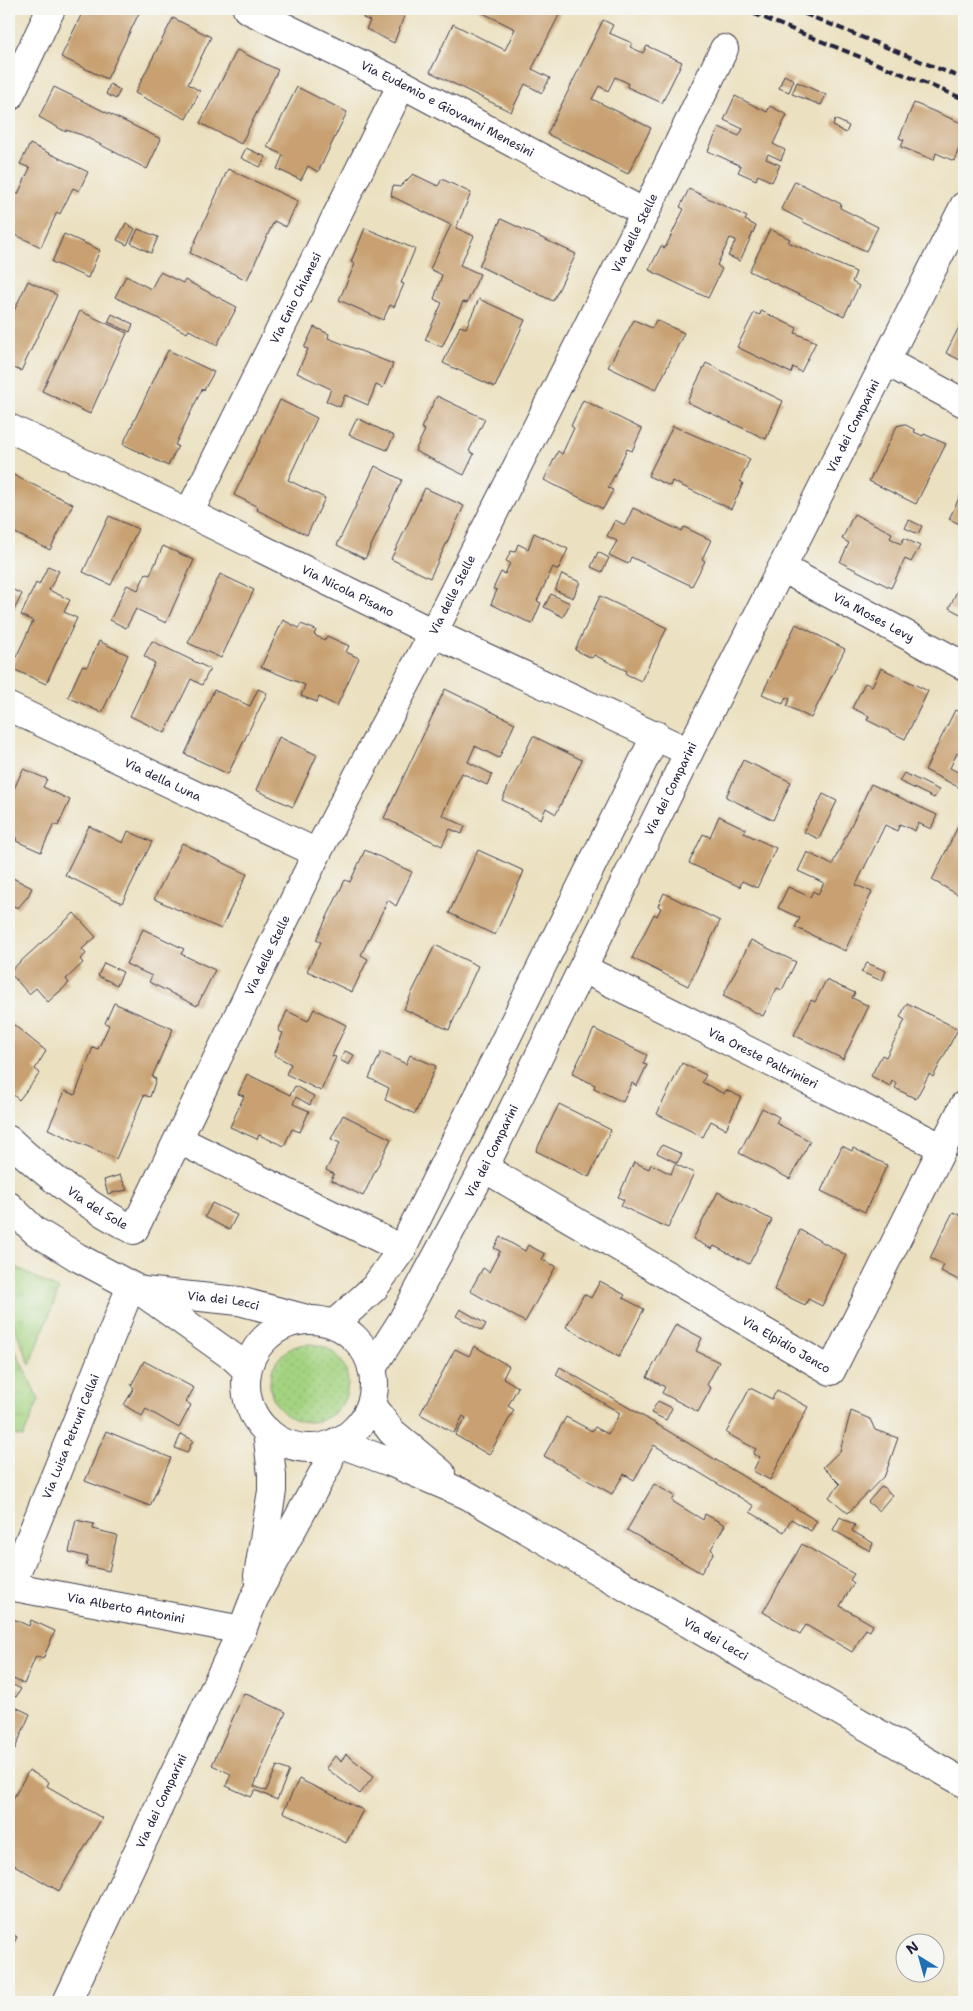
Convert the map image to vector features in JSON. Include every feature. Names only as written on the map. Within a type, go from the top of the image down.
[{"type":"street","points":[[9,97],[51,9]]},
{"type":"street","name":"Via Eudemio e Giovanni Menesini","points":[[247,9],[402,84],[645,213]]},
{"type":"street","name":"Via delle Stelle","points":[[179,1140],[317,853],[433,633],[645,213],[724,49]]},
{"type":"street","name":"Via Enio Chianesi","points":[[189,513],[402,84]]},
{"type":"street","name":"Via dei Comparini","points":[[372,1368],[402,1320],[484,1168],[584,969],[689,752],[964,206]]},
{"type":"street","points":[[885,361],[964,403]]},
{"type":"street","name":"Via Nicola Pisano","points":[[9,428],[189,513],[433,633],[656,735],[689,752]]},
{"type":"street","name":"Via Moses Levy","points":[[782,568],[964,666]]},
{"type":"street","name":"Via della Luna","points":[[9,706],[317,853]]},
{"type":"street","points":[[334,1324],[374,1288],[402,1249],[656,735]]},
{"type":"street","name":"Via Oreste Paltrinieri","points":[[584,969],[943,1148]]},
{"type":"street","name":"Via Elpidio Jenco","points":[[484,1168],[831,1371],[964,1105]]},
{"type":"street","name":"Via del Sole","points":[[9,1140],[81,1198],[111,1218],[134,1230],[179,1140]]},
{"type":"street","points":[[179,1140],[402,1249]]},
{"type":"street","points":[[9,1206],[35,1231]]},
{"type":"street","name":"Via dei Lecci","points":[[9,1217],[135,1288],[234,1357],[247,1370]]},
{"type":"street","name":"Via dei Lecci","points":[[135,1288],[239,1302],[307,1319]]},
{"type":"street","name":"Via Luisa Petruni Cellai","points":[[10,1586],[135,1288]]},
{"type":"street","points":[[307,1319],[334,1324],[358,1342],[372,1368],[374,1384],[370,1405],[359,1425],[335,1443],[315,1448],[294,1446],[280,1440],[267,1431],[253,1414],[249,1403],[246,1381],[247,1370],[257,1348],[265,1338],[285,1325],[307,1319]]},
{"type":"street","name":"Via dei Lecci","points":[[370,1405],[404,1443],[467,1495]]},
{"type":"street","name":"Via dei Comparini","points":[[254,1599],[272,1491],[267,1431]]},
{"type":"street","name":"Via dei Comparini","points":[[67,2002],[242,1630],[254,1599],[328,1464],[335,1443]]},
{"type":"street","name":"Via dei Lecci","points":[[335,1443],[390,1462],[467,1495],[964,1783]]},
{"type":"street","name":"Via Alberto Antonini","points":[[10,1586],[242,1630]]},
{"type":"green space","points":[[9,1263],[59,1290],[30,1365],[9,1313]]},
{"type":"green space","points":[[309,1344],[324,1347],[337,1355],[345,1368],[348,1383],[345,1398],[337,1411],[324,1419],[309,1422],[294,1419],[281,1411],[273,1398],[270,1383],[273,1368],[281,1355],[294,1347]]},
{"type":"green space","points":[[9,1347],[15,1350],[39,1400],[23,1437],[9,1434]]},
{"type":"building","points":[[84,9],[141,9],[107,79],[61,57]]},
{"type":"building","points":[[367,9],[407,9],[394,43],[366,29],[370,21],[363,18]]},
{"type":"building","points":[[475,9],[562,9],[532,69],[550,78],[542,93],[525,84],[511,112],[430,72],[453,24],[505,50],[515,29]]},
{"type":"building","points":[[173,18],[211,37],[188,84],[200,91],[186,119],[135,93]]},
{"type":"building","points":[[603,20],[613,25],[609,33],[632,43],[630,47],[643,53],[647,46],[682,62],[662,103],[627,87],[628,83],[615,77],[608,91],[599,86],[592,99],[651,128],[628,174],[547,134]]},
{"type":"building","points":[[237,50],[278,70],[241,144],[200,123]]},
{"type":"building","points":[[784,75],[794,80],[789,92],[779,88]]},
{"type":"building","points":[[797,82],[826,95],[821,105],[792,94]]},
{"type":"building","points":[[110,84],[120,90],[116,99],[106,94]]},
{"type":"building","points":[[54,87],[161,139],[147,169],[82,135],[66,130],[66,132],[39,117]]},
{"type":"building","points":[[297,87],[347,112],[318,172],[308,166],[301,180],[277,169],[283,155],[267,147]]},
{"type":"building","points":[[735,96],[767,112],[770,106],[787,115],[773,144],[785,150],[781,160],[768,154],[766,159],[780,165],[772,182],[758,175],[756,180],[738,172],[741,166],[708,151],[719,127],[739,136],[743,129],[724,120]]},
{"type":"building","points":[[914,103],[964,124],[964,136],[954,161],[936,153],[934,160],[901,147],[904,140],[899,138]]},
{"type":"building","points":[[835,119],[849,126],[846,133],[833,126]]},
{"type":"building","points":[[30,144],[88,172],[79,191],[73,188],[60,214],[57,212],[41,247],[9,232],[9,190],[18,194],[30,168],[20,164]]},
{"type":"building","points":[[246,148],[266,157],[260,167],[241,158]]},
{"type":"building","points":[[228,169],[298,201],[286,227],[274,221],[247,280],[190,253]]},
{"type":"building","points":[[413,174],[438,186],[442,179],[471,193],[456,228],[474,236],[460,265],[480,274],[467,303],[463,302],[442,347],[425,340],[442,303],[434,299],[442,275],[430,269],[451,225],[391,196],[393,186],[400,187]]},
{"type":"building","points":[[795,181],[841,204],[840,208],[878,227],[866,251],[803,222],[781,209]]},
{"type":"building","points":[[689,189],[747,217],[745,220],[756,226],[740,261],[728,256],[736,240],[730,238],[717,265],[722,269],[708,298],[649,270],[661,246],[665,248],[684,209],[680,207]]},
{"type":"building","points":[[501,219],[576,254],[553,301],[479,266]]},
{"type":"building","points":[[126,223],[135,229],[127,245],[117,240]]},
{"type":"building","points":[[365,228],[415,249],[401,283],[404,284],[394,307],[390,305],[383,320],[339,300],[355,264],[351,262]]},
{"type":"building","points":[[138,229],[158,237],[151,253],[131,243]]},
{"type":"building","points":[[770,229],[790,239],[788,242],[856,272],[852,282],[859,286],[844,316],[749,271]]},
{"type":"building","points":[[64,234],[100,250],[88,278],[52,262]]},
{"type":"building","points":[[160,272],[183,283],[185,280],[237,307],[217,345],[189,330],[187,333],[115,297],[126,276],[151,289]]},
{"type":"building","points":[[28,281],[57,295],[21,371],[9,366],[9,321]]},
{"type":"building","points":[[479,299],[525,320],[495,387],[443,363],[460,326],[466,328]]},
{"type":"building","points":[[80,311],[127,333],[90,414],[42,391]]},
{"type":"building","points":[[761,311],[797,328],[795,333],[816,342],[801,372],[793,367],[791,373],[737,347],[754,313],[760,315]]},
{"type":"building","points":[[112,314],[133,324],[130,332],[108,322]]},
{"type":"building","points":[[964,317],[964,362],[946,353]]},
{"type":"building","points":[[634,320],[652,328],[656,320],[684,333],[656,390],[608,367]]},
{"type":"building","points":[[314,327],[329,334],[328,338],[393,364],[383,388],[376,385],[368,405],[345,395],[340,407],[326,401],[331,389],[297,373],[308,349],[304,348]]},
{"type":"building","points":[[168,350],[214,372],[204,390],[202,389],[175,445],[178,446],[168,466],[123,444]]},
{"type":"building","points":[[706,363],[783,401],[766,439],[687,402]]},
{"type":"building","points":[[437,396],[485,419],[469,451],[474,454],[464,475],[415,451],[425,430],[421,428]]},
{"type":"building","points":[[280,400],[317,418],[288,480],[325,498],[307,535],[257,510],[258,507],[234,495]]},
{"type":"building","points":[[583,400],[642,429],[632,451],[627,449],[608,488],[613,490],[603,509],[544,480],[558,451],[562,454],[574,428],[571,426]]},
{"type":"building","points":[[357,418],[394,436],[387,450],[349,435]]},
{"type":"building","points":[[904,424],[915,430],[914,432],[923,436],[924,434],[946,444],[916,504],[869,481],[897,426]]},
{"type":"building","points":[[673,426],[750,459],[740,481],[743,483],[742,486],[731,509],[672,481],[670,486],[648,476]]},
{"type":"building","points":[[375,466],[402,480],[365,559],[337,545]]},
{"type":"building","points":[[9,473],[73,504],[50,550],[9,530]]},
{"type":"building","points":[[425,488],[464,506],[430,578],[391,559]]},
{"type":"building","points":[[964,488],[964,526],[949,519]]},
{"type":"building","points":[[633,508],[681,531],[684,527],[711,540],[702,559],[705,561],[692,586],[631,557],[628,564],[609,555],[617,541],[607,536],[615,520],[625,525]]},
{"type":"building","points":[[854,514],[892,533],[890,538],[901,544],[904,538],[920,546],[911,562],[905,559],[891,588],[840,562],[849,543],[842,539]]},
{"type":"building","points":[[109,516],[138,529],[111,585],[83,572]]},
{"type":"building","points":[[909,520],[922,526],[918,534],[905,528]]},
{"type":"building","points":[[534,533],[568,549],[558,570],[553,567],[537,601],[541,603],[532,624],[491,604],[497,590],[493,589],[501,572],[505,574],[510,563],[506,561],[511,551],[515,552],[518,544],[528,549]]},
{"type":"building","points":[[163,546],[194,560],[166,623],[136,609],[126,628],[110,620],[127,585],[138,590],[146,573],[150,575]]},
{"type":"building","points":[[598,552],[609,558],[602,572],[591,567]]},
{"type":"building","points":[[48,566],[59,571],[49,590],[70,600],[64,612],[77,618],[46,684],[11,668],[33,621],[21,615],[36,583],[39,585]]},
{"type":"building","points":[[220,574],[254,590],[221,658],[188,643]]},
{"type":"building","points":[[562,574],[580,582],[573,598],[555,590]]},
{"type":"building","points":[[964,576],[964,616],[949,608]]},
{"type":"building","points":[[9,588],[22,594],[9,620]]},
{"type":"building","points":[[551,594],[570,603],[563,617],[544,607]]},
{"type":"building","points":[[600,596],[667,628],[641,681],[626,674],[627,671],[594,655],[592,658],[575,650]]},
{"type":"building","points":[[283,620],[299,628],[301,624],[316,630],[314,635],[325,640],[327,636],[349,646],[346,652],[359,658],[337,706],[319,697],[317,702],[301,696],[305,685],[261,667]]},
{"type":"building","points":[[796,624],[845,649],[811,718],[787,706],[790,699],[786,697],[783,704],[762,694]]},
{"type":"building","points":[[99,641],[128,655],[102,713],[68,697],[82,666],[87,667]]},
{"type":"building","points":[[152,641],[210,669],[202,685],[191,679],[165,733],[130,716],[155,663],[144,656]]},
{"type":"building","points":[[881,668],[928,691],[905,739],[867,720],[869,716],[852,708],[865,683],[872,686]]},
{"type":"building","points":[[258,689],[267,693],[228,774],[185,754],[214,690],[250,706]]},
{"type":"building","points":[[445,689],[515,723],[499,758],[475,746],[468,762],[492,774],[487,785],[462,773],[442,815],[465,826],[462,834],[450,829],[442,846],[384,818]]},
{"type":"building","points":[[955,710],[964,715],[964,757],[957,753],[950,768],[964,775],[964,790],[925,770]]},
{"type":"building","points":[[533,736],[582,760],[556,814],[546,808],[541,819],[502,800]]},
{"type":"building","points":[[279,737],[317,755],[293,807],[256,790]]},
{"type":"building","points":[[743,760],[791,782],[773,820],[726,797]]},
{"type":"building","points":[[23,769],[47,779],[43,787],[70,800],[58,826],[54,824],[41,852],[16,841],[17,837],[9,833],[9,800]]},
{"type":"building","points":[[904,773],[939,790],[934,798],[899,781]]},
{"type":"building","points":[[871,784],[937,815],[931,829],[918,823],[915,831],[900,824],[897,831],[885,825],[856,885],[872,892],[845,951],[795,927],[800,918],[778,908],[788,887],[810,897],[813,891],[818,894],[824,883],[798,871],[807,852],[832,865]]},
{"type":"building","points":[[823,794],[837,801],[819,839],[804,832]]},
{"type":"building","points":[[964,814],[964,898],[932,880]]},
{"type":"building","points":[[719,816],[746,829],[744,833],[776,848],[757,888],[742,881],[740,887],[689,863],[703,834],[710,837]]},
{"type":"building","points":[[89,826],[123,843],[128,831],[152,842],[122,903],[65,875]]},
{"type":"building","points":[[182,843],[247,874],[221,929],[154,899]]},
{"type":"building","points":[[365,850],[412,872],[396,906],[388,900],[361,955],[368,959],[352,992],[307,971],[321,942],[316,940],[345,880],[350,882]]},
{"type":"building","points":[[478,850],[524,871],[495,935],[449,913]]},
{"type":"building","points":[[9,876],[32,888],[18,908],[9,904]]},
{"type":"building","points":[[664,893],[720,921],[688,986],[632,958],[654,914],[657,916],[661,908],[658,906]]},
{"type":"building","points":[[74,913],[96,937],[82,949],[86,954],[80,959],[83,963],[66,979],[69,983],[48,1002],[36,988],[29,994],[9,972]]},
{"type":"building","points":[[143,929],[184,949],[181,954],[215,970],[197,1006],[149,982],[152,976],[126,964]]},
{"type":"building","points":[[751,940],[796,962],[782,990],[777,988],[763,1016],[723,996]]},
{"type":"building","points":[[435,945],[478,966],[449,1030],[404,1009]]},
{"type":"building","points":[[104,963],[123,972],[117,985],[98,976]]},
{"type":"building","points":[[867,963],[886,971],[882,981],[861,972]]},
{"type":"building","points":[[826,980],[855,993],[852,998],[869,1006],[843,1059],[794,1035],[811,1000],[815,1002]]},
{"type":"building","points":[[114,1003],[173,1029],[152,1077],[156,1079],[150,1097],[144,1095],[116,1159],[48,1129],[65,1091],[75,1095],[93,1047],[98,1049],[109,1025],[105,1023]]},
{"type":"building","points":[[907,1003],[958,1029],[933,1077],[929,1074],[916,1099],[895,1088],[897,1084],[892,1081],[890,1086],[871,1076],[882,1055],[886,1057],[905,1020],[900,1017]]},
{"type":"building","points":[[314,1009],[346,1025],[332,1056],[336,1057],[321,1091],[286,1074],[291,1064],[274,1055],[283,1033],[278,1031],[287,1011],[308,1021]]},
{"type":"building","points":[[9,1021],[46,1051],[35,1069],[40,1073],[19,1100],[9,1091]]},
{"type":"building","points":[[594,1029],[647,1055],[643,1064],[647,1065],[637,1086],[632,1083],[623,1102],[594,1088],[595,1085],[572,1074]]},
{"type":"building","points":[[345,1051],[354,1055],[349,1065],[340,1060]]},
{"type":"building","points":[[381,1052],[406,1064],[410,1055],[436,1066],[415,1114],[385,1100],[389,1088],[369,1078]]},
{"type":"building","points":[[682,1063],[706,1075],[702,1082],[724,1094],[726,1090],[741,1097],[726,1129],[711,1121],[703,1137],[657,1114]]},
{"type":"building","points":[[247,1074],[290,1095],[295,1086],[314,1096],[310,1105],[296,1097],[293,1104],[309,1111],[300,1132],[292,1129],[284,1146],[259,1135],[257,1139],[230,1127],[244,1096],[238,1094]]},
{"type":"building","points":[[559,1104],[611,1130],[589,1177],[536,1151]]},
{"type":"building","points":[[762,1108],[779,1117],[776,1123],[810,1141],[790,1179],[739,1153]]},
{"type":"building","points":[[343,1115],[391,1139],[363,1196],[331,1180],[334,1174],[326,1170],[340,1143],[331,1139]]},
{"type":"building","points":[[662,1145],[682,1154],[677,1163],[657,1153]]},
{"type":"building","points":[[842,1146],[852,1151],[853,1148],[887,1165],[865,1212],[821,1191]]},
{"type":"building","points":[[634,1162],[649,1169],[651,1164],[671,1174],[675,1164],[694,1173],[668,1228],[621,1206],[624,1200],[618,1197]]},
{"type":"building","points":[[120,1175],[127,1190],[108,1194],[104,1180]]},
{"type":"building","points":[[718,1192],[772,1220],[749,1264],[714,1246],[712,1249],[693,1239]]},
{"type":"building","points":[[212,1203],[237,1215],[229,1230],[205,1217]]},
{"type":"building","points":[[953,1212],[964,1217],[964,1283],[941,1271],[944,1265],[930,1258]]},
{"type":"building","points":[[800,1230],[846,1255],[822,1306],[808,1299],[805,1305],[774,1290]]},
{"type":"building","points":[[500,1237],[525,1251],[528,1245],[545,1254],[542,1260],[556,1266],[525,1322],[470,1291],[483,1268],[489,1272],[500,1251],[494,1248]]},
{"type":"building","points":[[600,1281],[625,1295],[623,1298],[644,1309],[619,1357],[566,1327],[584,1294],[591,1298]]},
{"type":"building","points":[[460,1309],[486,1324],[482,1331],[456,1316]]},
{"type":"building","points":[[676,1324],[702,1338],[696,1351],[719,1362],[707,1385],[711,1388],[698,1412],[662,1393],[665,1387],[647,1377]]},
{"type":"building","points":[[474,1346],[509,1366],[503,1378],[518,1387],[508,1406],[514,1410],[489,1455],[455,1435],[466,1418],[463,1416],[454,1433],[420,1414],[455,1349],[469,1356]]},
{"type":"building","points":[[144,1361],[194,1388],[186,1402],[191,1405],[179,1428],[146,1409],[142,1416],[124,1405],[134,1388],[131,1386]]},
{"type":"building","points":[[560,1367],[817,1521],[811,1531],[791,1519],[784,1532],[750,1512],[754,1506],[654,1445],[634,1480],[624,1474],[612,1494],[544,1456],[566,1417],[592,1431],[595,1427],[608,1434],[620,1413],[556,1375]]},
{"type":"building","points":[[750,1388],[772,1399],[777,1390],[808,1407],[770,1480],[753,1471],[760,1457],[753,1454],[756,1449],[726,1433]]},
{"type":"building","points":[[658,1401],[672,1408],[666,1420],[651,1413]]},
{"type":"building","points":[[851,1411],[870,1419],[875,1430],[898,1438],[885,1475],[848,1513],[829,1497],[840,1484],[823,1467],[840,1451]]},
{"type":"building","points":[[106,1431],[171,1458],[150,1506],[85,1481]]},
{"type":"building","points":[[181,1434],[193,1440],[187,1453],[175,1448]]},
{"type":"building","points":[[654,1484],[675,1496],[672,1501],[703,1520],[705,1514],[725,1525],[711,1549],[714,1552],[701,1573],[627,1530]]},
{"type":"building","points":[[882,1486],[892,1495],[879,1511],[868,1502]]},
{"type":"building","points":[[840,1517],[855,1525],[852,1531],[873,1543],[870,1551],[833,1530]]},
{"type":"building","points":[[76,1520],[94,1524],[93,1529],[117,1535],[109,1571],[86,1566],[88,1557],[69,1552]]},
{"type":"building","points":[[802,1544],[854,1574],[850,1580],[854,1583],[840,1606],[873,1625],[870,1631],[866,1629],[852,1652],[806,1625],[800,1634],[763,1612]]},
{"type":"building","points":[[9,1617],[29,1626],[31,1620],[55,1631],[43,1659],[36,1656],[24,1684],[9,1677]]},
{"type":"building","points":[[9,1683],[21,1689],[16,1697],[9,1693]]},
{"type":"building","points":[[244,1693],[286,1712],[254,1786],[266,1791],[277,1766],[289,1771],[277,1800],[255,1790],[251,1797],[226,1786],[231,1774],[212,1765]]},
{"type":"building","points":[[9,1704],[30,1714],[14,1751],[9,1748]]},
{"type":"building","points":[[346,1754],[374,1776],[360,1794],[326,1768],[335,1756],[341,1761]]},
{"type":"building","points":[[29,1770],[49,1782],[47,1786],[102,1818],[59,1891],[9,1862],[9,1806]]},
{"type":"building","points":[[299,1779],[363,1810],[346,1843],[283,1812]]},
{"type":"building","points":[[9,1932],[17,1937],[9,1952]]},
{"type":"railway","points":[[742,9],[964,99]]},
{"type":"railway","points":[[793,9],[964,79]]}]
